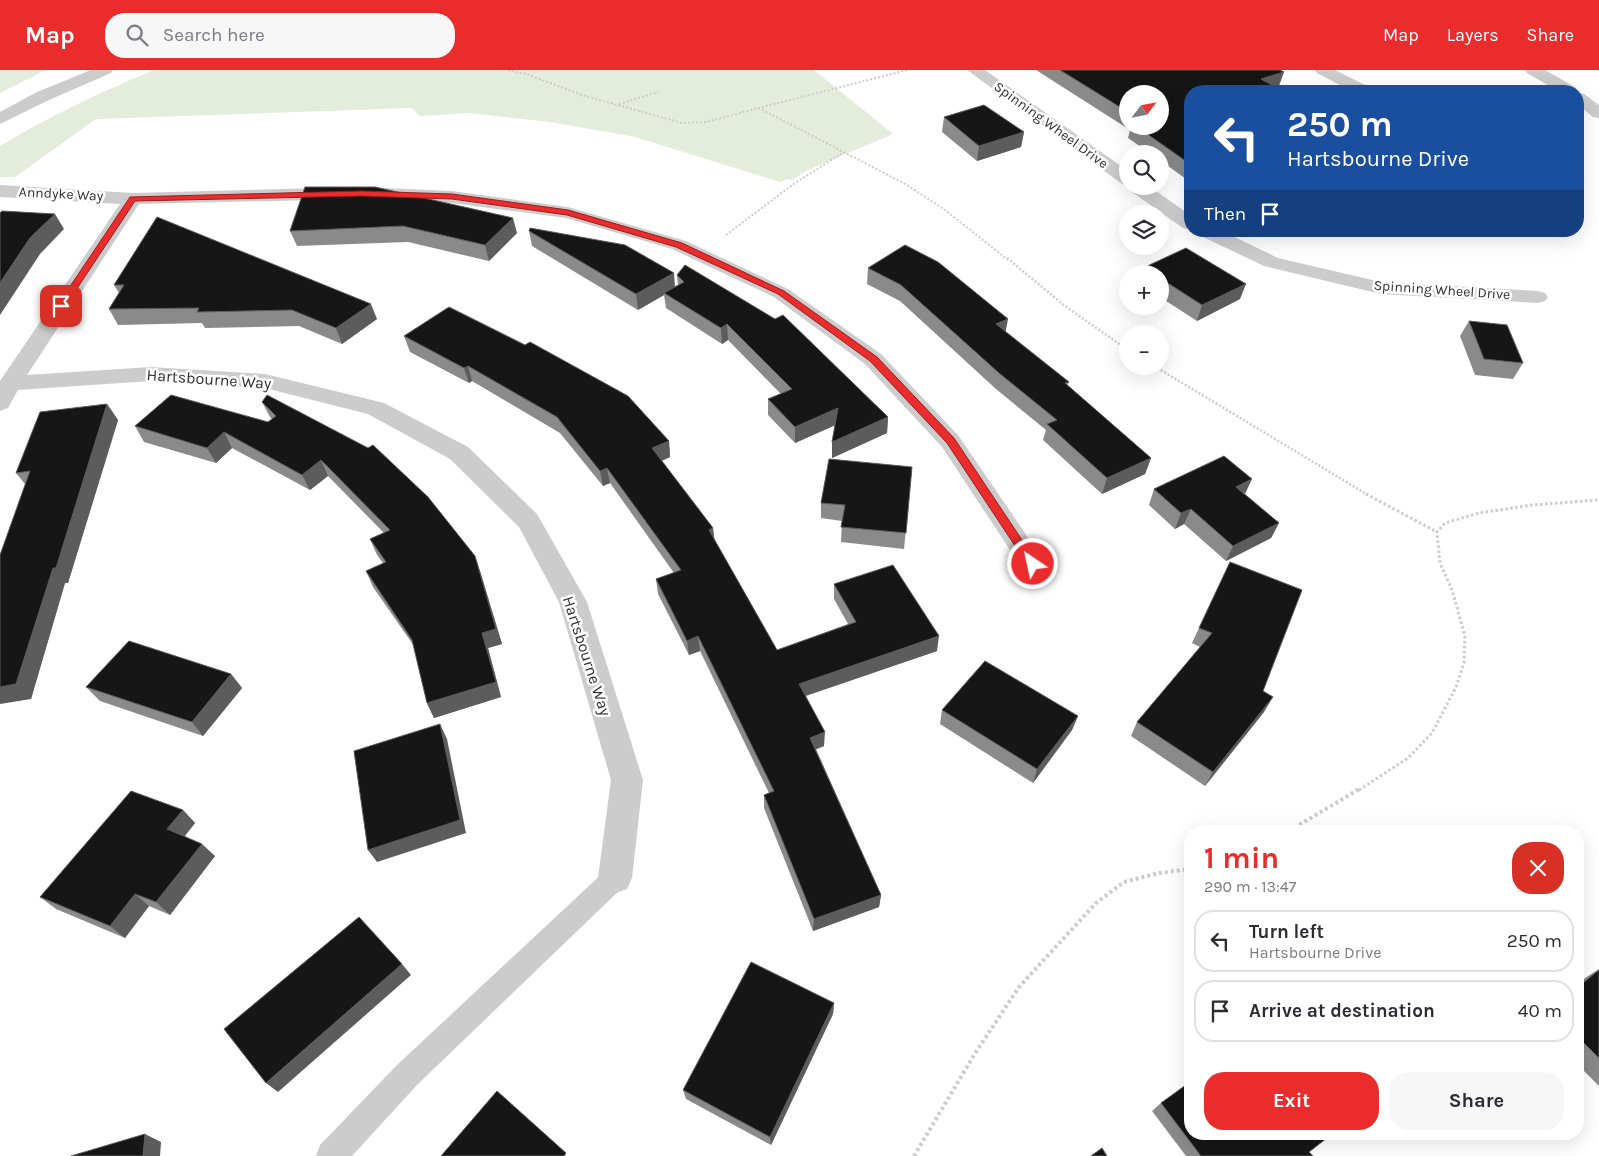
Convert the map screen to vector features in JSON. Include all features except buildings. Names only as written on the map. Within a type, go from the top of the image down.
[{"type":"street","points":[[0,119],[43,96],[105,70]]},
{"type":"street","name":"Spinning Wheel Drive","points":[[975,70],[1119,174]]},
{"type":"street","points":[[1323,70],[1352,85]]},
{"type":"street","points":[[1533,70],[1559,85]]},
{"type":"street","points":[[1584,102],[1599,113]]},
{"type":"street","name":"Anndyke Way","points":[[0,191],[132,199],[361,194],[452,197],[568,213],[679,245],[781,292],[873,359],[950,441],[1033,564]]},
{"type":"street","points":[[1149,195],[1184,220]]},
{"type":"street","points":[[5,393],[132,199]]},
{"type":"street","name":"Spinning Wheel Drive","points":[[1219,237],[1271,262],[1380,288],[1538,297]]},
{"type":"street","name":"Hartsbourne Way","points":[[5,393],[151,374],[266,381],[376,408],[459,452],[528,521],[573,602],[626,780],[616,878]]},
{"type":"lane","points":[[331,1156],[407,1074],[616,878]]},
{"type":"path","points":[[508,70],[526,74],[582,95],[619,104],[682,124],[694,124],[907,70]]},
{"type":"path","points":[[619,104],[658,92]]},
{"type":"path","points":[[759,108],[792,127],[892,176],[959,220],[1066,306],[1119,344]]},
{"type":"path","points":[[700,255],[795,183],[844,152]]},
{"type":"path","points":[[1169,375],[1246,420],[1319,469],[1437,532]]},
{"type":"path","points":[[1298,825],[1382,776],[1408,758],[1432,733],[1456,687],[1464,663],[1465,636],[1452,590],[1440,563],[1437,532],[1445,523],[1479,513],[1532,505],[1598,501]]},
{"type":"path","points":[[914,1156],[974,1055],[1019,987],[1096,902],[1124,882],[1159,873],[1184,870]]},
{"type":"green space","points":[[0,70],[46,70],[0,93]]},
{"type":"green space","points":[[154,70],[814,70],[893,134],[806,171],[792,180],[788,179],[780,182],[635,137],[551,122],[467,113],[420,116],[412,108],[96,119],[15,177],[0,177],[0,146],[76,105]]},
{"type":"route","points":[[61,306],[132,199],[361,194],[452,197],[568,213],[679,245],[781,292],[873,359],[950,441],[1033,564]]}]
